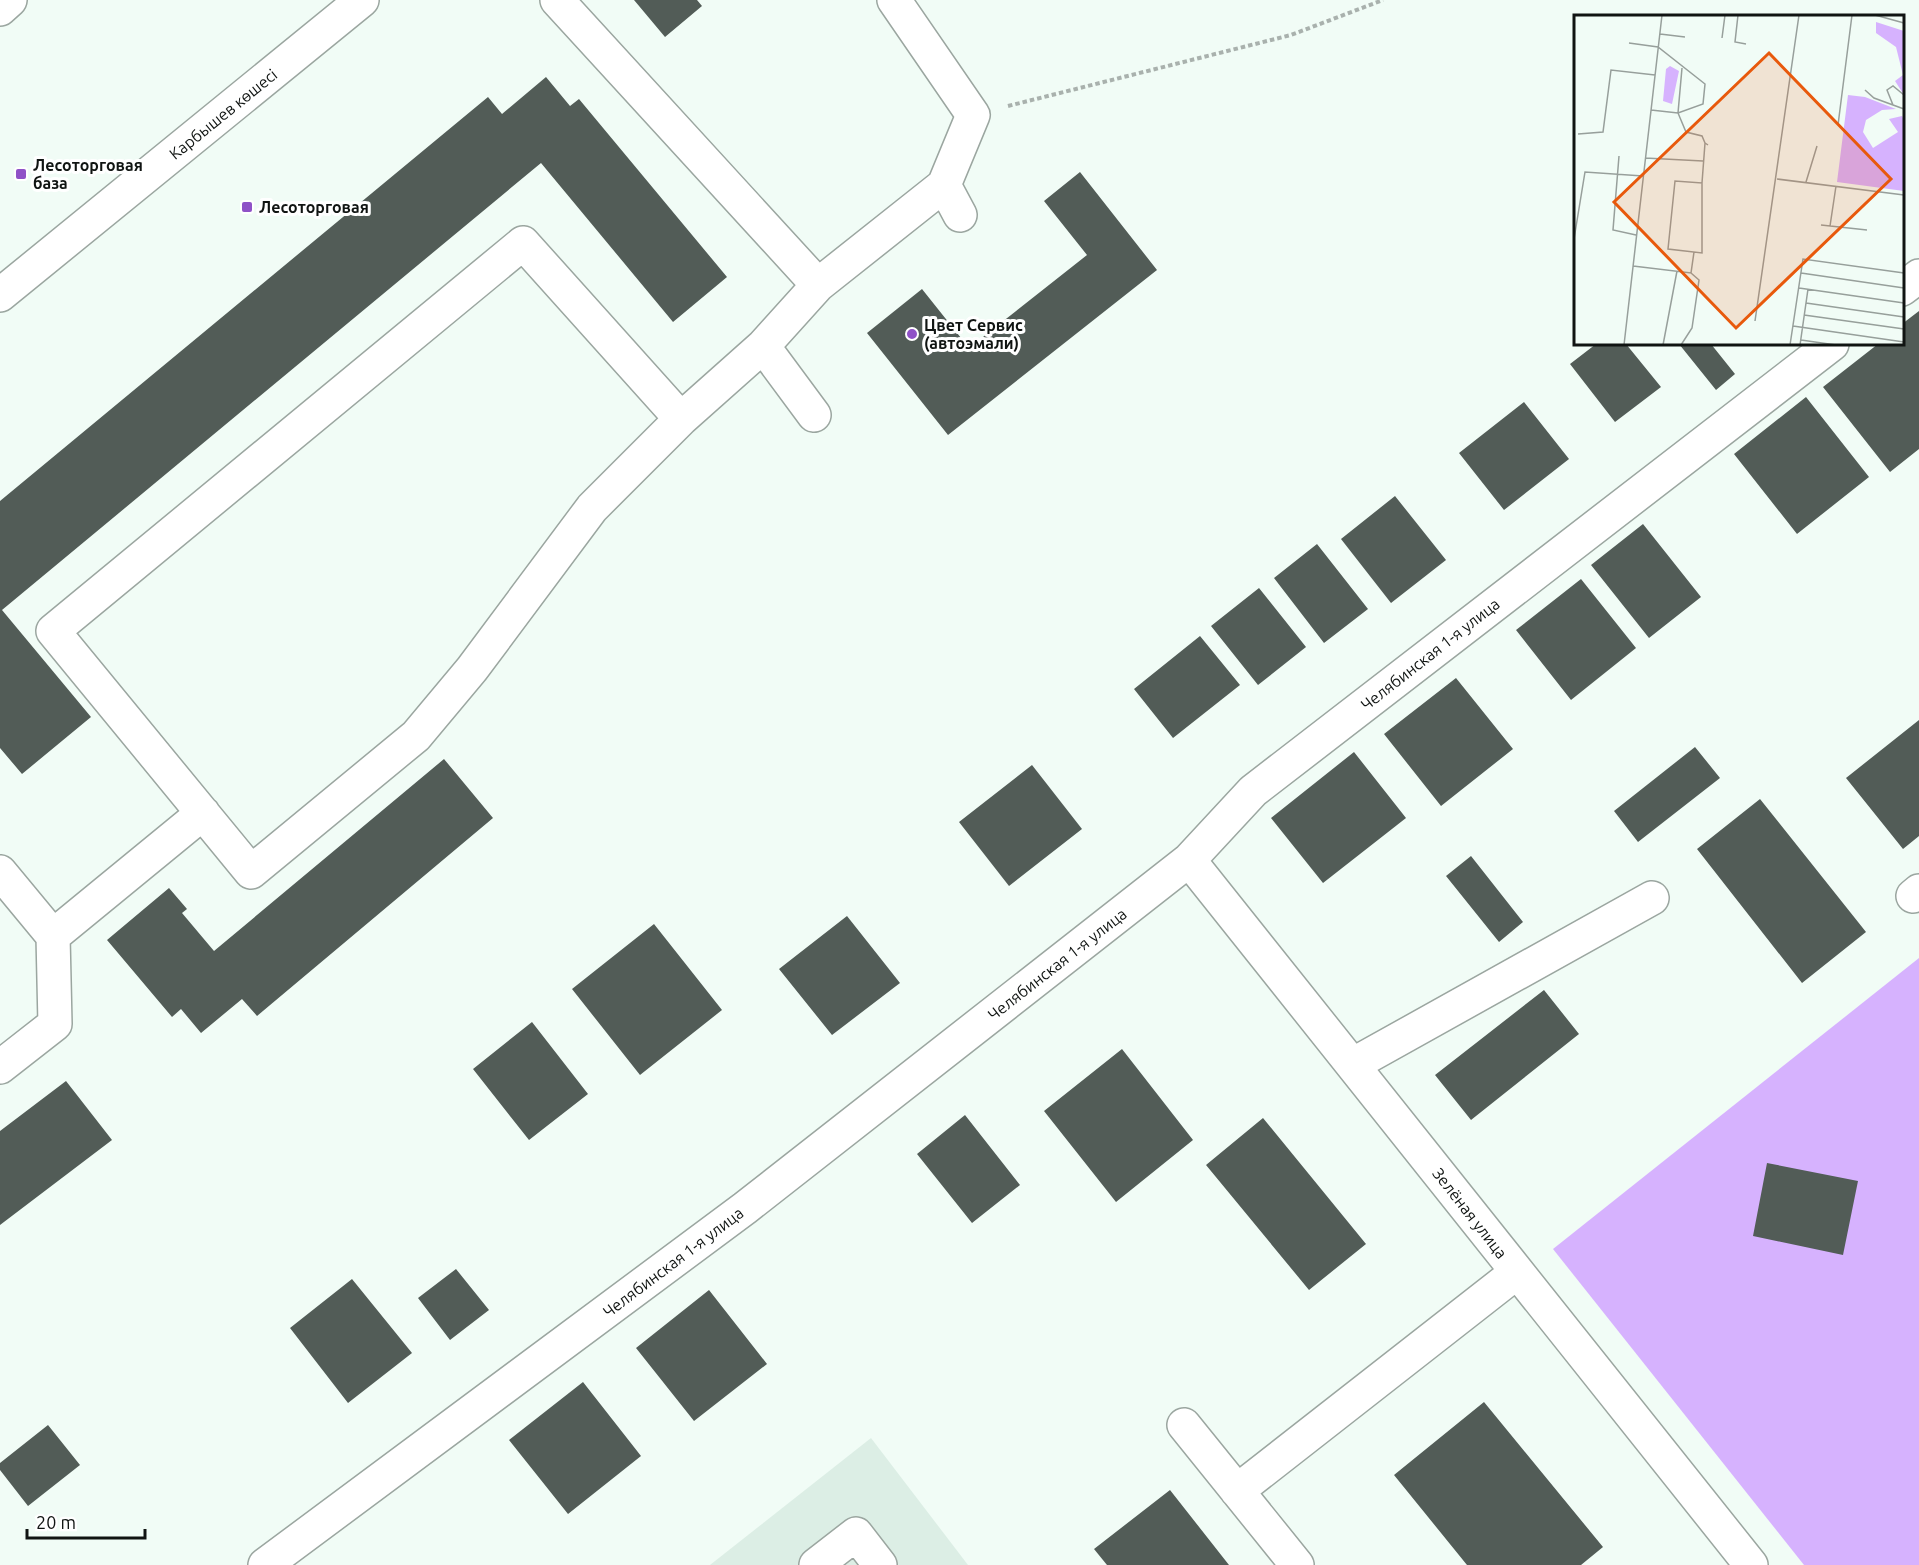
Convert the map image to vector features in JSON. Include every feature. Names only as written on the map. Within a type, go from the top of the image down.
[{"type":"street","points":[[0,9],[10,0]]},
{"type":"street","points":[[558,0],[818,285]]},
{"type":"street","points":[[681,419],[523,243],[53,631],[251,872],[416,736],[472,669],[592,508],[681,419],[763,346],[818,285],[944,185],[972,115],[894,0]]},
{"type":"street","name":"Карбышев көшесі","points":[[0,296],[350,4]]},
{"type":"street","points":[[944,185],[960,215]]},
{"type":"street","points":[[1904,287],[1919,276]]},
{"type":"street","name":"Челябинская 1-я улица","points":[[265,1565],[746,1208],[1189,860],[1253,791],[1831,345]]},
{"type":"street","points":[[763,346],[814,415]]},
{"type":"street","points":[[53,936],[203,813]]},
{"type":"street","name":"Зелёная улица","points":[[1189,860],[1354,1064],[1751,1565]]},
{"type":"street","points":[[0,872],[53,936],[55,1024],[0,1067]]},
{"type":"street","points":[[1354,1064],[1652,898]]},
{"type":"street","points":[[1237,1491],[1517,1272]]},
{"type":"street","points":[[1184,1425],[1297,1565]]},
{"type":"street","points":[[816,1565],[856,1534],[880,1565]]},
{"type":"path","points":[[972,115],[1291,35],[1383,0]]},
{"type":"shaded area","points":[[1919,958],[1919,1565],[1804,1565],[1553,1249]]},
{"type":"shaded area","points":[[871,1438],[968,1565],[710,1565]]},
{"type":"building","points":[[634,0],[697,0],[702,6],[665,37]]},
{"type":"building","points":[[546,77],[570,106],[579,99],[727,277],[673,322],[541,163],[2,610],[91,717],[22,774],[0,748],[0,501],[488,97],[502,114]]},
{"type":"building","points":[[1080,172],[1157,270],[948,435],[867,333],[922,289],[969,348],[1087,255],[1044,201]]},
{"type":"building","points":[[1919,311],[1919,449],[1890,472],[1823,387],[1877,345],[1904,345],[1904,322]]},
{"type":"building","points":[[1595,345],[1627,345],[1661,387],[1615,422],[1570,364]]},
{"type":"building","points":[[1680,345],[1712,345],[1735,374],[1716,390]]},
{"type":"building","points":[[1806,397],[1869,477],[1797,534],[1734,454]]},
{"type":"building","points":[[1524,402],[1569,459],[1504,510],[1459,453]]},
{"type":"building","points":[[1395,496],[1446,560],[1391,603],[1341,539]]},
{"type":"building","points":[[1643,524],[1701,597],[1649,638],[1591,565]]},
{"type":"building","points":[[1317,544],[1368,609],[1324,643],[1274,578]]},
{"type":"building","points":[[1581,579],[1636,648],[1571,700],[1516,630]]},
{"type":"building","points":[[1259,588],[1306,647],[1258,685],[1211,626]]},
{"type":"building","points":[[1200,636],[1240,685],[1173,738],[1134,689]]},
{"type":"building","points":[[1456,678],[1513,749],[1441,806],[1384,734]]},
{"type":"building","points":[[1919,720],[1919,836],[1903,849],[1846,778]]},
{"type":"building","points":[[1695,747],[1720,778],[1638,842],[1614,811]]},
{"type":"building","points":[[1354,752],[1406,818],[1323,883],[1271,818]]},
{"type":"building","points":[[444,759],[493,818],[257,1016],[242,999],[201,1033],[181,1009],[172,1017],[107,940],[169,888],[187,909],[182,913],[214,951]]},
{"type":"building","points":[[1032,765],[1082,829],[1009,886],[959,822]]},
{"type":"building","points":[[1760,799],[1866,932],[1802,983],[1697,849]]},
{"type":"building","points":[[1471,856],[1523,922],[1499,942],[1446,876]]},
{"type":"building","points":[[847,916],[900,983],[832,1035],[779,969]]},
{"type":"building","points":[[654,924],[722,1010],[640,1075],[572,989]]},
{"type":"building","points":[[1544,990],[1579,1034],[1471,1120],[1435,1075]]},
{"type":"building","points":[[532,1022],[588,1094],[529,1140],[473,1069]]},
{"type":"building","points":[[1122,1049],[1193,1140],[1116,1202],[1044,1111]]},
{"type":"building","points":[[66,1081],[112,1140],[0,1225],[0,1131]]},
{"type":"building","points":[[965,1115],[1020,1185],[972,1223],[917,1154]]},
{"type":"building","points":[[1263,1118],[1366,1244],[1309,1290],[1206,1165]]},
{"type":"building","points":[[1767,1163],[1858,1181],[1843,1255],[1753,1236]]},
{"type":"building","points":[[456,1269],[489,1310],[450,1340],[418,1298]]},
{"type":"building","points":[[352,1279],[412,1353],[348,1403],[290,1328]]},
{"type":"building","points":[[709,1290],[767,1364],[694,1421],[636,1348]]},
{"type":"building","points":[[583,1382],[641,1456],[568,1514],[509,1440]]},
{"type":"building","points":[[1484,1402],[1603,1547],[1581,1565],[1467,1565],[1394,1475]]},
{"type":"building","points":[[48,1425],[80,1465],[28,1506],[0,1470],[0,1463]]},
{"type":"building","points":[[1170,1490],[1229,1565],[1107,1565],[1094,1549]]},
{"type":"place","name":"Лесоторговая база","points":[[21,174]]},
{"type":"place","name":"Лесоторговая","points":[[247,207]]},
{"type":"place","name":"Цвет Сервис (автоэмали)","points":[[912,334]]}]
